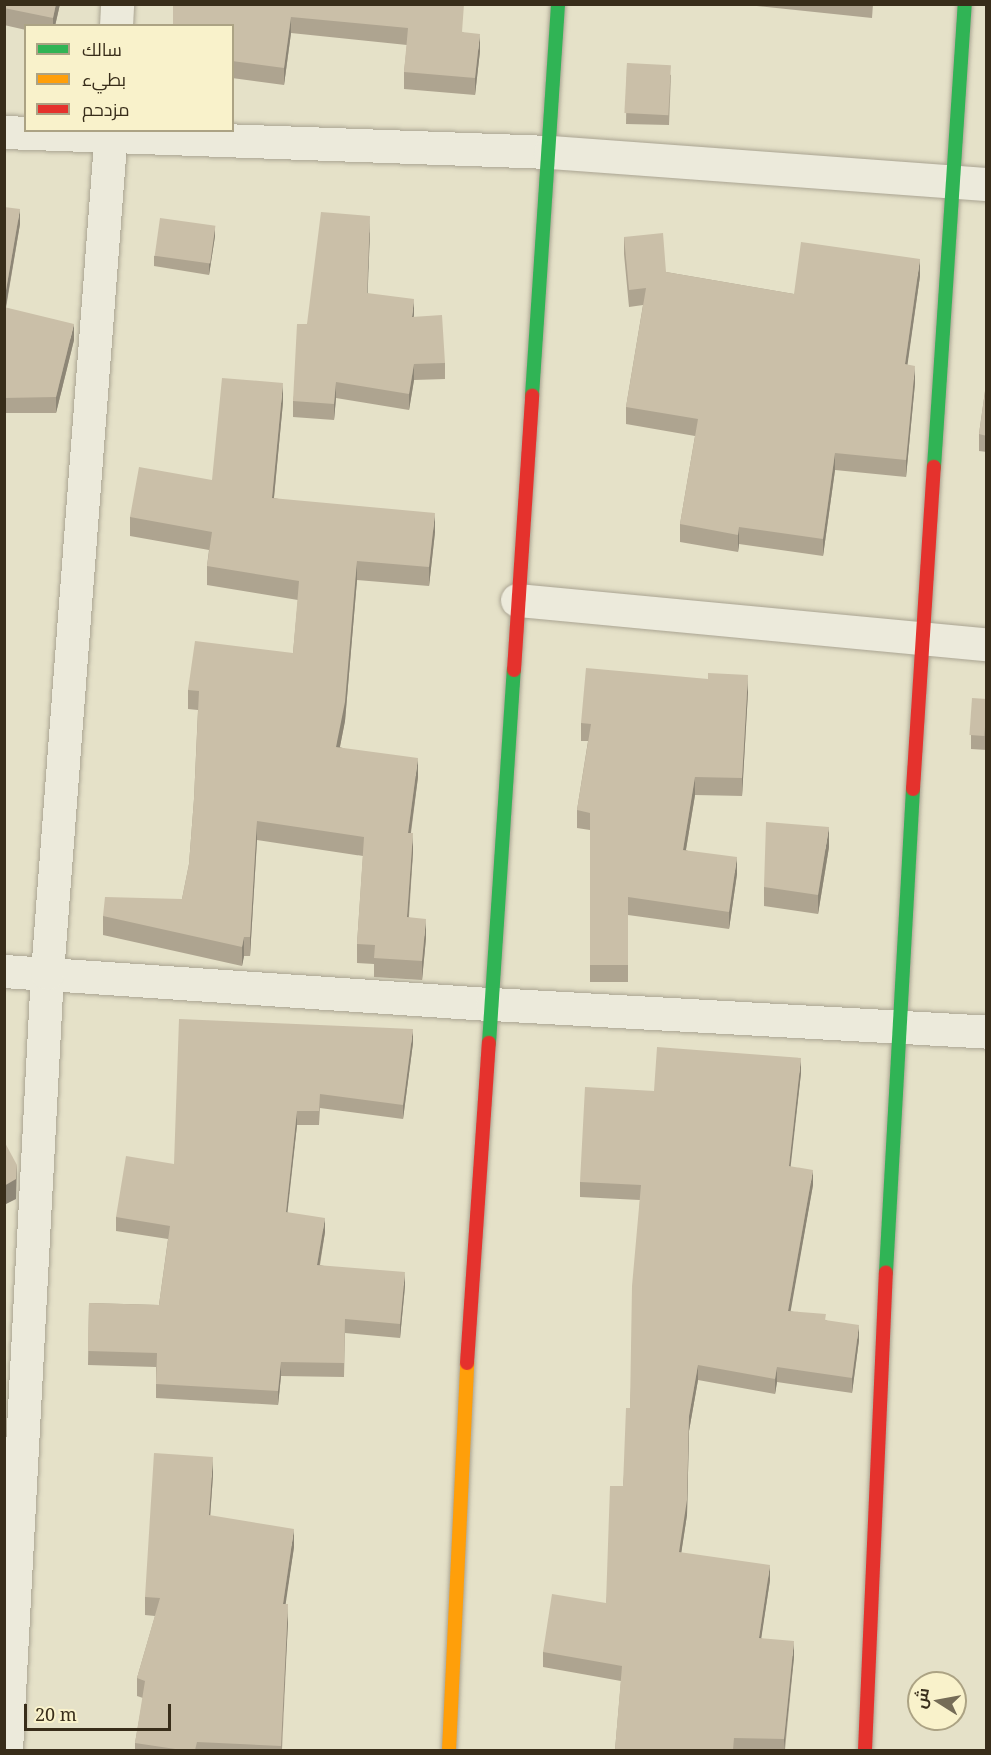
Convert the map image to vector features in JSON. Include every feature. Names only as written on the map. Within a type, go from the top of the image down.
[{"type":"street","points":[[116,24],[117,4]]},
{"type":"street","points":[[448,1750],[463,1429],[517,600],[550,152],[558,4]]},
{"type":"street","points":[[865,1750],[897,1028],[925,639],[971,182],[965,4]]},
{"type":"street","points":[[4,132],[111,134],[550,152],[971,182]]},
{"type":"street","points":[[6,1750],[47,973],[111,134]]},
{"type":"street","points":[[517,600],[987,644]]},
{"type":"street","points":[[4,970],[492,1004],[987,1032]]},
{"type":"building","points":[[4,4],[56,4],[53,18],[4,8]]},
{"type":"building","points":[[173,4],[464,4],[462,32],[480,34],[475,78],[404,72],[408,28],[291,17],[284,68],[234,61],[234,24],[173,24]]},
{"type":"building","points":[[627,63],[671,65],[668,115],[624,113]]},
{"type":"building","points":[[4,207],[20,209],[4,302]]},
{"type":"building","points":[[321,212],[370,216],[367,293],[414,299],[412,317],[442,315],[445,363],[414,364],[409,394],[336,382],[334,404],[293,401],[297,324],[307,324]]},
{"type":"building","points":[[160,218],[215,226],[210,263],[155,256]]},
{"type":"building","points":[[663,233],[666,272],[794,294],[801,242],[920,259],[905,364],[915,366],[906,460],[835,453],[823,539],[739,527],[738,535],[680,524],[698,419],[626,407],[646,288],[629,290],[624,237]]},
{"type":"building","points":[[4,307],[74,324],[56,397],[4,398]]},
{"type":"building","points":[[987,377],[987,436],[979,434]]},
{"type":"building","points":[[222,378],[283,383],[272,498],[435,513],[429,567],[357,561],[345,702],[336,747],[418,758],[408,833],[413,833],[407,917],[426,919],[422,961],[374,958],[375,945],[357,944],[364,837],[257,821],[250,937],[244,937],[242,947],[103,916],[105,897],[182,899],[189,864],[194,799],[199,691],[188,690],[195,641],[293,653],[299,581],[207,566],[212,532],[130,517],[139,467],[212,480]]},
{"type":"building","points":[[586,668],[708,679],[708,673],[748,675],[742,778],[695,777],[683,850],[737,857],[729,912],[628,897],[628,965],[590,965],[590,813],[577,810],[591,724],[581,723]]},
{"type":"building","points":[[972,698],[986,699],[984,736],[969,735]]},
{"type":"building","points":[[766,822],[829,827],[818,895],[764,887]]},
{"type":"building","points":[[179,1019],[413,1029],[403,1105],[320,1094],[319,1111],[297,1111],[286,1212],[325,1218],[317,1265],[405,1272],[400,1324],[345,1319],[344,1363],[281,1362],[278,1391],[156,1384],[157,1353],[88,1351],[89,1303],[159,1305],[170,1226],[116,1217],[126,1156],[174,1164]]},
{"type":"building","points":[[657,1047],[801,1058],[789,1166],[813,1170],[788,1311],[826,1314],[825,1320],[859,1325],[852,1378],[777,1367],[775,1379],[698,1365],[689,1416],[687,1500],[679,1552],[770,1565],[759,1638],[794,1641],[784,1739],[734,1738],[733,1750],[615,1750],[622,1666],[543,1652],[552,1594],[606,1603],[610,1486],[623,1486],[626,1408],[630,1408],[632,1286],[641,1185],[580,1182],[585,1087],[654,1091]]},
{"type":"building","points":[[4,1141],[17,1165],[16,1179],[4,1186]]},
{"type":"building","points":[[154,1453],[213,1457],[209,1515],[294,1529],[283,1604],[288,1604],[281,1746],[197,1742],[195,1750],[182,1750],[135,1743],[145,1681],[137,1678],[160,1598],[145,1597]]},
{"type":"traffic: fast","points":[[532,396],[558,4]]},
{"type":"traffic: fast","points":[[934,467],[965,4]]},
{"type":"traffic: fast","points":[[489,1043],[514,670]]},
{"type":"traffic: fast","points":[[886,1272],[913,789]]},
{"type":"traffic: slow","points":[[449,1750],[467,1363]]},
{"type":"traffic: jam","points":[[514,670],[532,396]]},
{"type":"traffic: jam","points":[[913,789],[934,467]]},
{"type":"traffic: jam","points":[[467,1363],[489,1043]]},
{"type":"traffic: jam","points":[[865,1750],[886,1272]]}]
